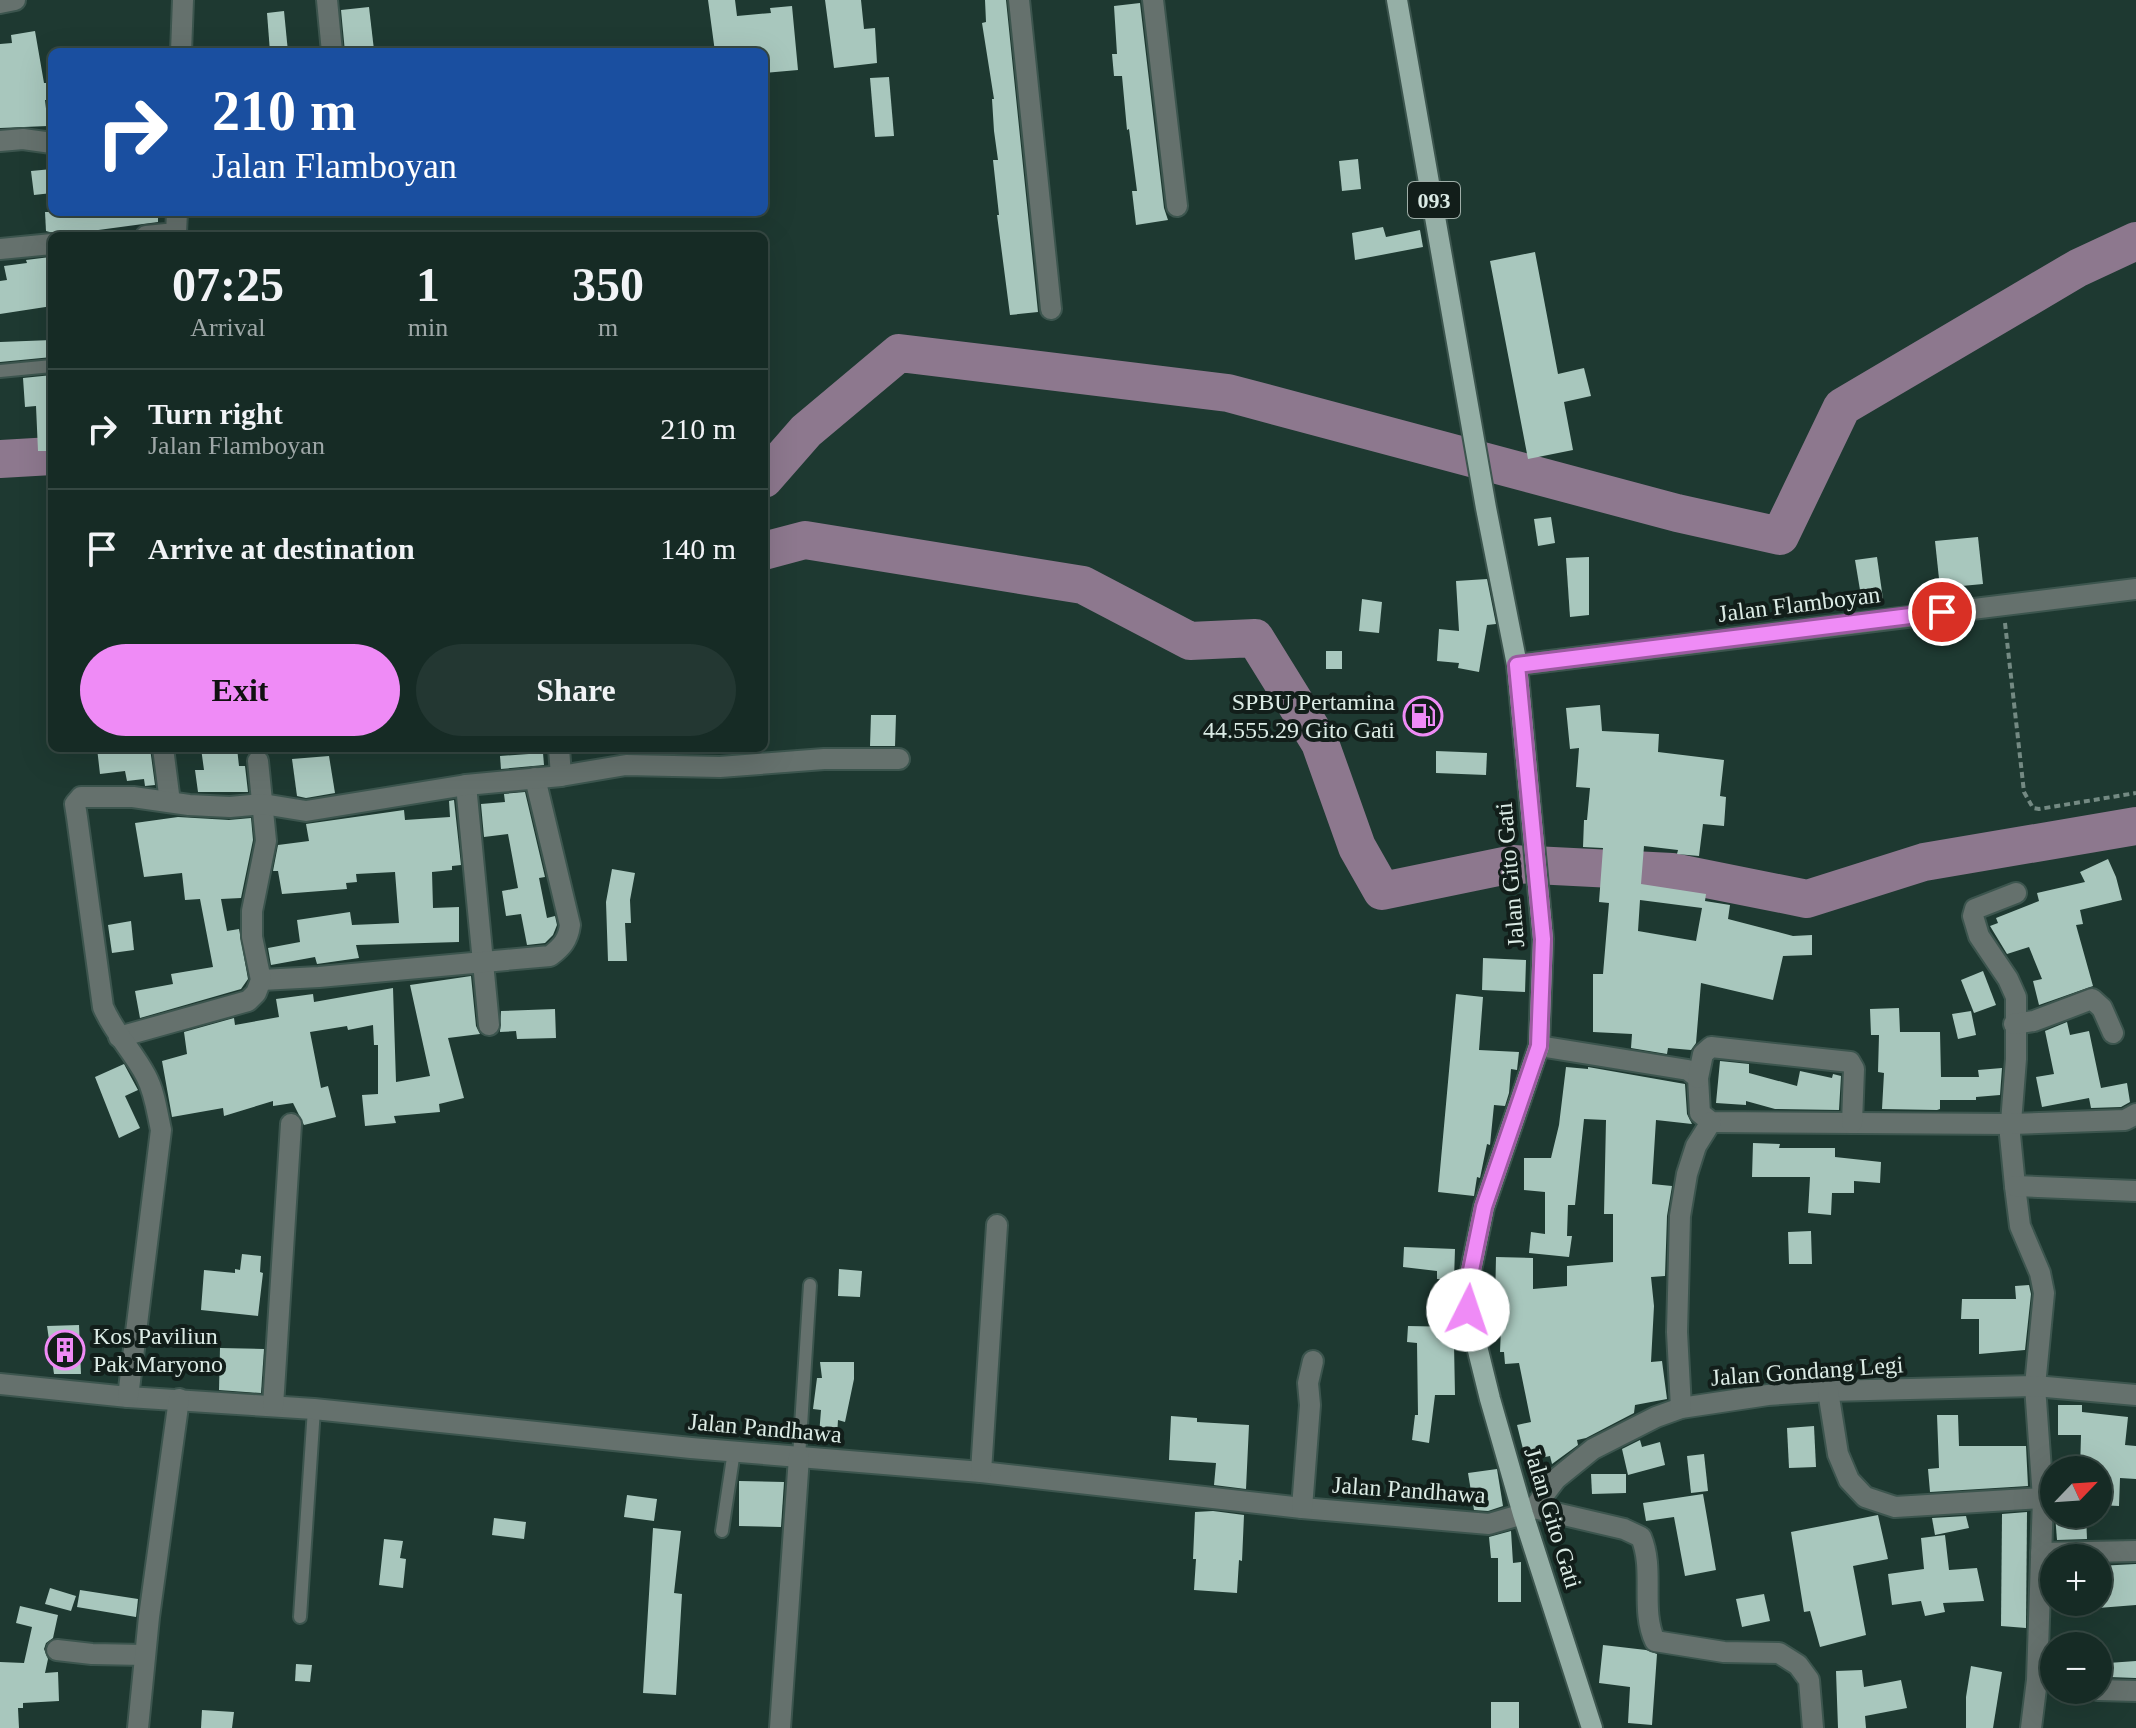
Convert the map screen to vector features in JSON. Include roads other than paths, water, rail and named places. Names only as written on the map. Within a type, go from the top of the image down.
[{"type":"main road","name":"Jalan Gito Gati","points":[[1397,0],[1486,508],[1517,665],[1543,939],[1539,1046],[1484,1207],[1468,1285],[1473,1334],[1529,1511],[1592,1728]]},
{"type":"street","points":[[0,3],[15,0]]},
{"type":"street","points":[[181,48],[183,0]]},
{"type":"street","points":[[327,0],[332,48]]},
{"type":"street","points":[[1019,0],[1051,309]]},
{"type":"street","points":[[1153,0],[1177,206]]},
{"type":"street","points":[[0,141],[23,139],[48,142]]},
{"type":"street","points":[[0,249],[48,244]]},
{"type":"street","name":"Jalan Flamboyan","points":[[1517,665],[2136,589]]},
{"type":"street","points":[[164,752],[170,802]]},
{"type":"street","points":[[559,752],[561,776]]},
{"type":"street","points":[[128,1397],[161,1130],[147,1076],[119,1037],[103,1007],[75,804],[81,797],[230,807],[263,804],[306,811],[466,785],[561,776],[626,765],[720,767],[824,759],[899,759]]},
{"type":"street","points":[[119,1037],[248,1001],[256,993],[261,980],[252,937],[252,911],[266,841],[258,761]]},
{"type":"street","points":[[261,980],[550,956],[562,947],[570,925],[535,778]]},
{"type":"street","points":[[466,785],[489,1025]]},
{"type":"street","points":[[2016,893],[1975,909],[1973,916],[1979,936],[2008,979],[2016,997],[2016,1059],[2011,1124],[2015,1186],[2022,1232],[2043,1282],[2041,1345],[2035,1386],[2040,1456]]},
{"type":"street","points":[[2014,1024],[2034,1021],[2092,999],[2102,1008],[2113,1033]]},
{"type":"street","points":[[1539,1046],[1688,1070],[1698,1078]]},
{"type":"street","points":[[1852,1123],[1854,1069],[1850,1062],[1711,1047],[1703,1054],[1698,1078],[1700,1113],[1711,1122],[1852,1123],[2011,1124],[2125,1120],[2136,1114]]},
{"type":"street","points":[[1681,1408],[1677,1332],[1680,1216],[1687,1174],[1696,1146],[1711,1122]]},
{"type":"street","points":[[273,1406],[291,1124]]},
{"type":"street","points":[[2015,1186],[2136,1191]]},
{"type":"street","points":[[981,1472],[997,1225]]},
{"type":"street","points":[[1302,1508],[1310,1405],[1308,1383],[1313,1361]]},
{"type":"street","name":"Jalan Pandhawa","points":[[0,1384],[128,1397],[314,1409],[1489,1524],[1529,1511]]},
{"type":"street","name":"Jalan Gondang Legi","points":[[1529,1511],[1556,1479],[1593,1449],[1656,1417],[1681,1408],[1768,1395],[1828,1391],[2035,1386],[2136,1395]]},
{"type":"street","points":[[1828,1391],[1838,1454],[1849,1480],[1865,1497],[1895,1507],[2040,1498]]},
{"type":"street","points":[[138,1728],[179,1399]]},
{"type":"street","points":[[780,1728],[799,1457]]},
{"type":"street","points":[[1529,1511],[1624,1529],[1641,1537],[1649,1574],[1648,1627],[1655,1641],[1724,1652],[1779,1653],[1798,1665],[1809,1680],[1813,1728]]},
{"type":"street","points":[[2112,1552],[2136,1551]]},
{"type":"street","points":[[57,1650],[145,1655]]},
{"type":"street","points":[[2112,1690],[2136,1691]]},
{"type":"street","points":[[2031,1728],[2040,1700]]},
{"type":"lane","points":[[0,371],[48,366]]},
{"type":"lane","points":[[799,1457],[810,1285]]},
{"type":"lane","points":[[300,1617],[314,1409]]},
{"type":"lane","points":[[722,1531],[734,1451]]},
{"type":"waterway","points":[[768,474],[806,431],[899,353],[1228,393],[1677,513],[1780,536],[1842,407],[2078,268],[2136,241]]},
{"type":"waterway","points":[[0,459],[48,456]]},
{"type":"waterway","points":[[768,550],[805,540],[1083,585],[1190,641],[1255,638],[1320,743],[1357,847],[1382,891],[1513,864],[1672,872],[1807,899],[1924,862],[2136,826]]},
{"type":"place","name":"SPBU Pertamina 44.555.29 Gito Gati","points":[[1423,716]]},
{"type":"place","name":"Kos Paviliun Pak Maryono","points":[[65,1350]]}]
